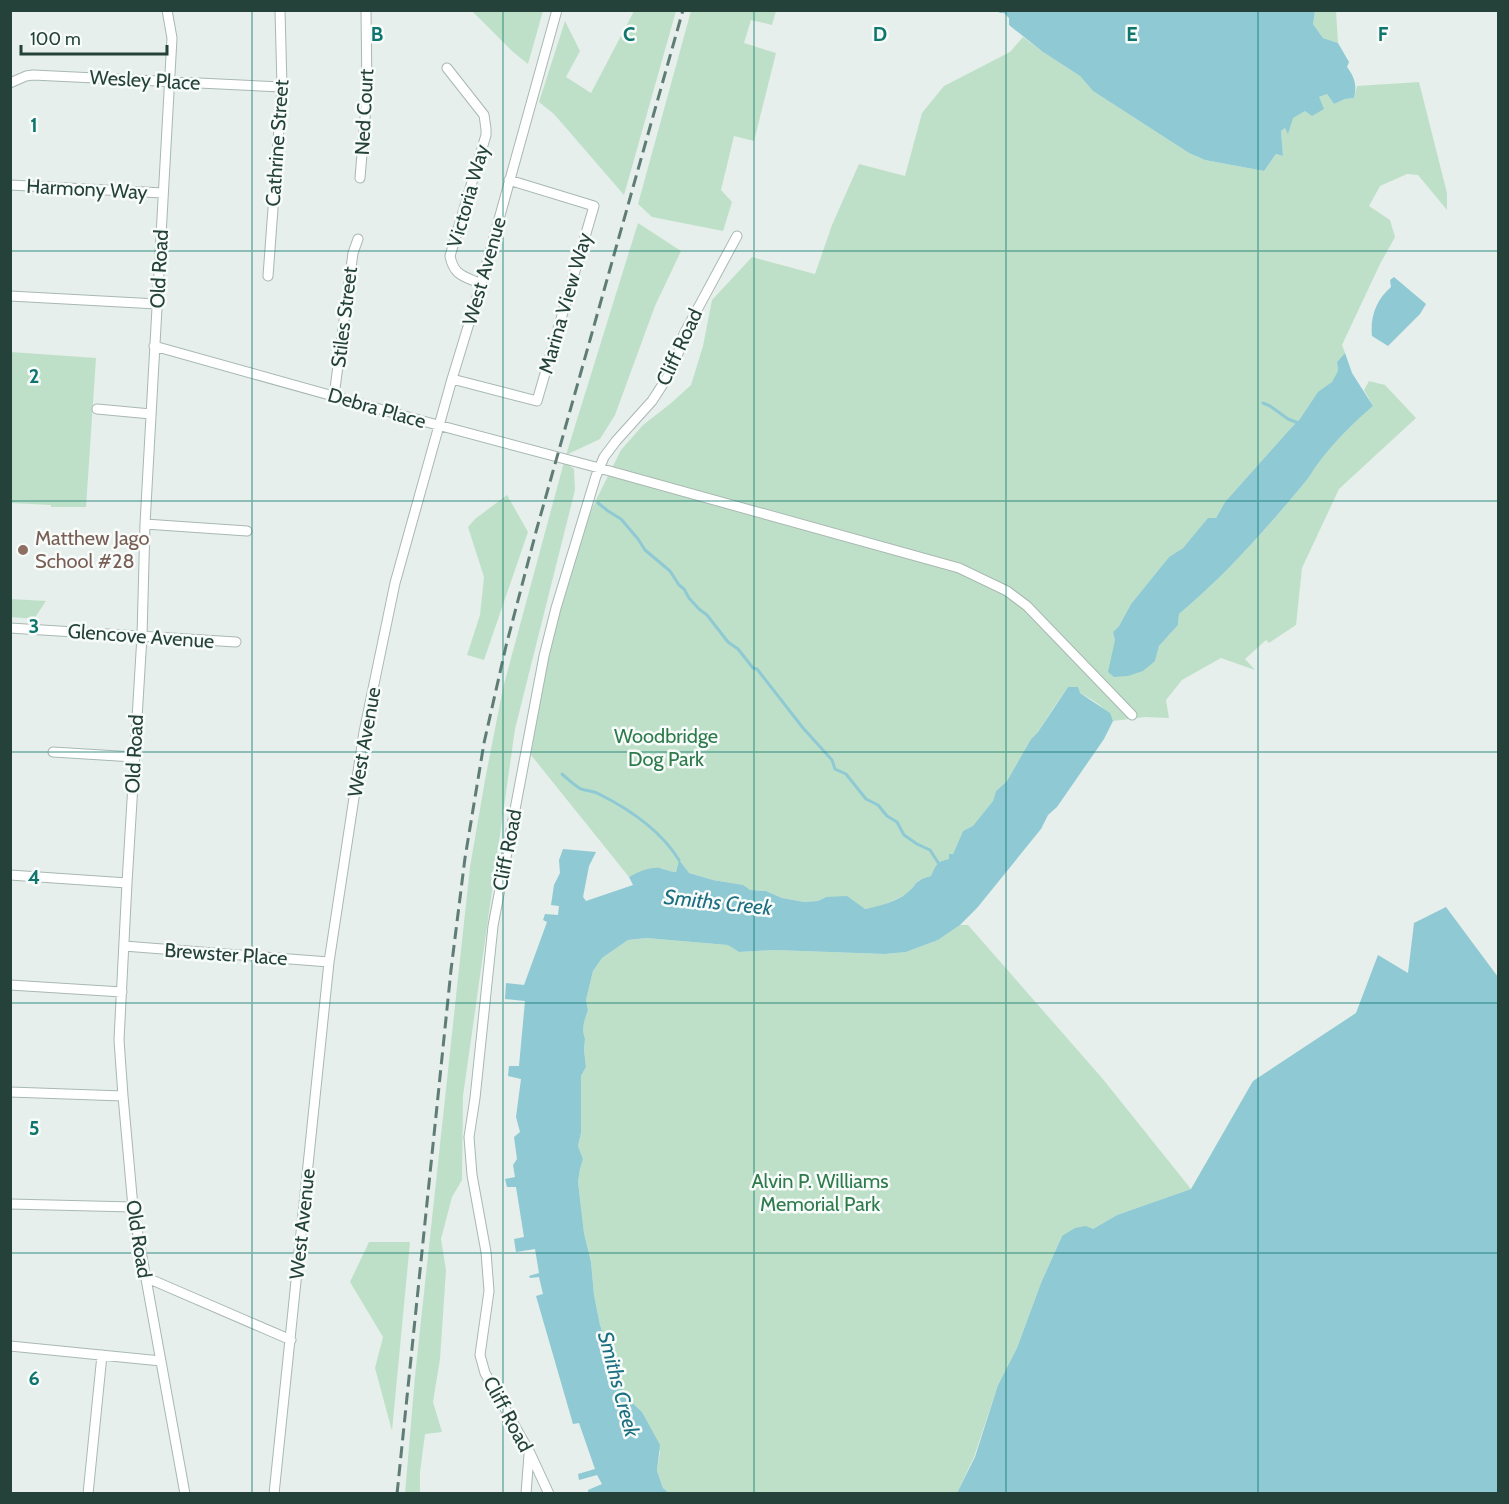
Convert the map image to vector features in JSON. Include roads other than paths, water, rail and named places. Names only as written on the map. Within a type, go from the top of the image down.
[{"type":"street","name":"Old Road","points":[[167,10],[172,38],[119,1040],[133,1207],[185,1494]]},
{"type":"street","name":"Cathrine Street","points":[[268,276],[282,87],[279,10]]},
{"type":"street","name":"Ned Court","points":[[360,178],[367,94],[366,10]]},
{"type":"street","name":"West Avenue","points":[[274,1494],[329,962],[364,732],[395,584],[557,10]]},
{"type":"street","name":"Victoria Way","points":[[447,68],[484,115],[486,122],[486,135],[450,256],[453,269],[457,273],[481,284]]},
{"type":"street","name":"Wesley Place","points":[[10,83],[26,75],[33,75],[282,87]]},
{"type":"street","name":"Marina View Way","points":[[452,379],[537,401],[594,206],[509,180]]},
{"type":"street","name":"Harmony Way","points":[[10,185],[163,193]]},
{"type":"street","name":"Cliff Road","points":[[549,1494],[530,1453],[485,1373],[480,1355],[489,1291],[486,1252],[472,1175],[469,1137],[493,926],[555,608],[599,468],[616,441],[652,402],[674,367],[684,334],[737,236]]},
{"type":"street","name":"Stiles Street","points":[[334,396],[353,253],[358,239]]},
{"type":"street","points":[[10,296],[157,304]]},
{"type":"street","name":"Debra Place","points":[[154,345],[959,568],[1007,591],[1027,606],[1132,715]]},
{"type":"street","points":[[97,409],[151,414]]},
{"type":"street","points":[[145,524],[247,531]]},
{"type":"street","name":"Glencove Avenue","points":[[10,628],[236,642]]},
{"type":"street","points":[[53,752],[134,757]]},
{"type":"street","points":[[10,875],[127,883]]},
{"type":"street","name":"Brewster Place","points":[[124,946],[329,962]]},
{"type":"street","points":[[10,985],[122,992]]},
{"type":"street","points":[[10,1092],[123,1096]]},
{"type":"street","points":[[10,1204],[133,1207]]},
{"type":"street","points":[[145,1277],[291,1340]]},
{"type":"street","points":[[10,1346],[162,1360]]},
{"type":"street","points":[[88,1494],[102,1355]]},
{"type":"street","points":[[526,1494],[530,1453]]},
{"type":"water","points":[[997,11],[1315,11],[1313,24],[1323,38],[1338,43],[1349,62],[1347,67],[1354,78],[1355,85],[1354,98],[1334,104],[1327,94],[1319,97],[1324,109],[1312,116],[1305,111],[1293,118],[1288,134],[1285,128],[1281,131],[1283,156],[1276,154],[1264,171],[1205,160],[1189,153],[1093,91],[1080,76],[1043,52],[1009,25],[1009,18],[1004,13]]},
{"type":"water","points":[[1394,277],[1426,304],[1420,314],[1388,346],[1372,336],[1372,322],[1375,309],[1391,287],[1390,280]]},
{"type":"water","points":[[1345,353],[1352,373],[1373,406],[1331,447],[1306,481],[1246,551],[1179,614],[1178,625],[1159,646],[1155,661],[1143,671],[1128,676],[1114,677],[1108,672],[1115,640],[1113,632],[1119,626],[1131,604],[1169,557],[1183,548],[1208,518],[1216,518],[1225,502],[1300,419],[1318,392],[1332,382],[1338,371],[1337,362]]},
{"type":"water","name":"Smiths Creek","points":[[1068,687],[1078,687],[1080,693],[1110,713],[1113,721],[1104,739],[1057,807],[1048,815],[1041,829],[977,908],[960,925],[938,940],[906,952],[885,954],[774,950],[739,952],[728,945],[646,938],[628,940],[602,958],[593,971],[586,1000],[588,1010],[583,1031],[586,1067],[581,1076],[581,1133],[578,1146],[583,1159],[578,1182],[584,1233],[591,1262],[600,1325],[624,1395],[642,1412],[660,1445],[657,1471],[663,1488],[669,1493],[588,1493],[588,1490],[602,1484],[597,1475],[579,1480],[578,1474],[595,1469],[579,1423],[573,1424],[536,1296],[543,1294],[539,1277],[530,1278],[529,1276],[539,1273],[535,1249],[516,1252],[514,1239],[524,1237],[516,1187],[507,1187],[505,1179],[515,1177],[513,1165],[517,1159],[514,1137],[520,1132],[516,1117],[521,1079],[508,1076],[509,1066],[519,1066],[525,1001],[505,999],[506,983],[524,985],[547,922],[543,920],[545,914],[558,915],[559,906],[551,905],[554,885],[560,873],[559,860],[563,849],[596,852],[589,866],[583,897],[586,901],[633,885],[629,877],[644,870],[660,868],[676,872],[679,860],[689,873],[743,885],[750,890],[766,891],[782,898],[804,902],[818,901],[826,897],[847,896],[865,909],[881,905],[903,896],[919,881],[931,876],[939,863],[949,859],[949,854],[953,854],[963,831],[973,826],[993,801],[996,791],[1007,781],[1031,739]]},
{"type":"water","points":[[1446,907],[1498,977],[1498,1493],[957,1493],[975,1457],[998,1385],[1017,1348],[1041,1283],[1062,1236],[1075,1228],[1086,1226],[1093,1229],[1117,1215],[1191,1189],[1253,1081],[1356,1013],[1378,955],[1408,973],[1414,923]]},
{"type":"waterway","points":[[1263,403],[1288,419],[1301,424]]},
{"type":"waterway","points":[[598,503],[621,519],[645,550],[670,571],[689,598],[707,615],[728,642],[738,649],[753,668],[757,669],[803,728],[832,760],[835,769],[846,774],[866,799],[878,805],[887,816],[897,822],[904,835],[930,850],[939,864]]},
{"type":"waterway","points":[[562,774],[581,789],[597,793],[633,814],[654,830],[679,860]]},
{"type":"railway","points":[[397,1494],[451,970],[465,858],[484,743],[506,646],[537,528],[683,10]]},
{"type":"place","name":"Matthew Jago School #28","points":[[23,550]]},
{"type":"park label","name":"Woodbridge Dog Park","points":[[666,748]]},
{"type":"park label","name":"Alvin P. Williams Memorial Park","points":[[820,1192]]}]
